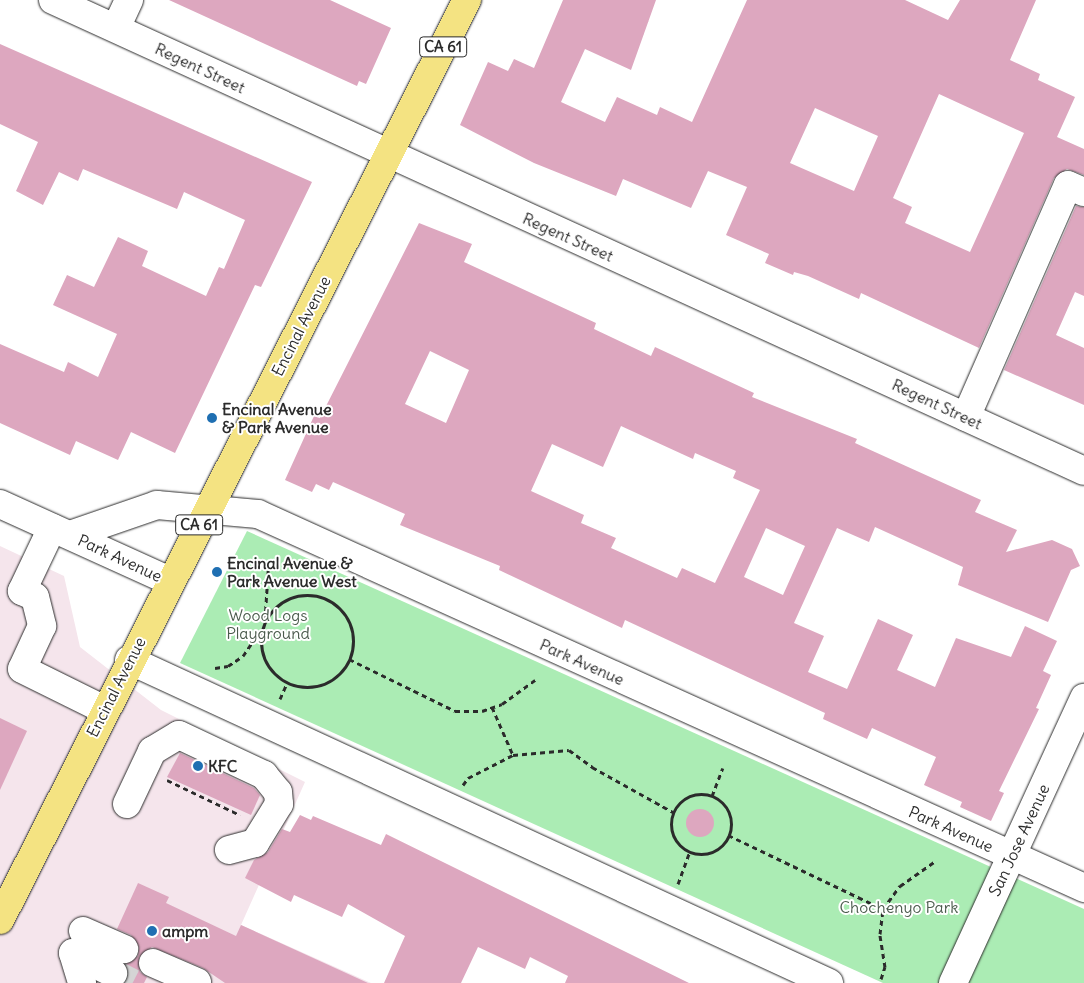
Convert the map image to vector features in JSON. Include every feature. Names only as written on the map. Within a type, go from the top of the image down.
[{"type":"main road","name":"Encinal Avenue","points":[[0,920],[129,660],[467,0]]},
{"type":"street","name":"Regent Street","points":[[53,0],[388,156],[1084,471]]},
{"type":"street","points":[[116,28],[129,0]]},
{"type":"street","points":[[966,417],[1068,185],[1084,192]]},
{"type":"street","name":"Park Avenue","points":[[0,504],[170,581]]},
{"type":"street","name":"Park Avenue","points":[[61,531],[157,505],[207,507],[258,514],[1084,888]]},
{"type":"street","points":[[61,531],[22,592],[35,597],[42,626],[22,669],[104,710]]},
{"type":"street","points":[[129,660],[829,983]]},
{"type":"street","name":"San Jose Avenue","points":[[953,983],[1084,698]]},
{"type":"street","points":[[127,804],[152,751],[179,735],[264,774],[278,792],[279,804],[268,828],[255,843],[229,850]]},
{"type":"street","points":[[82,983],[73,953],[118,961],[83,931]]},
{"type":"street","points":[[153,963],[197,982]]},
{"type":"path","points":[[207,670],[228,666],[243,656],[263,625],[274,607],[287,598],[302,594],[332,601],[351,625],[353,640],[350,659],[333,680],[319,686],[304,688],[286,682],[266,664],[261,649],[263,625],[269,558]]},
{"type":"path","points":[[350,659],[455,711],[492,707],[532,685],[536,680]]},
{"type":"path","points":[[279,702],[286,682]]},
{"type":"path","points":[[492,707],[513,755]]},
{"type":"path","points":[[463,786],[468,778],[513,755],[569,750],[592,767],[673,812]]},
{"type":"path","points":[[144,768],[268,828]]},
{"type":"path","points":[[712,796],[722,768]]},
{"type":"path","points":[[689,796],[712,796],[728,812],[728,835],[713,851],[690,851],[673,835],[673,812],[689,796]]},
{"type":"path","points":[[728,835],[883,910]]},
{"type":"path","points":[[677,886],[690,851]]},
{"type":"path","points":[[881,979],[885,967],[880,934],[883,910],[900,886],[934,862]]},
{"type":"shaded area","points":[[0,546],[64,576],[80,647],[161,710],[305,782],[241,925],[371,983],[0,983]]},
{"type":"green space","name":"Chochenyo Park","points":[[247,531],[1084,909],[1084,983],[883,983],[180,663]]},
{"type":"building","points":[[169,0],[330,0],[391,28],[366,84],[359,81],[357,86]]},
{"type":"building","points":[[563,0],[656,0],[631,70],[585,49],[561,102],[605,122],[617,97],[657,115],[660,107],[692,122],[747,0],[905,0],[948,20],[960,0],[1036,0],[1010,60],[1040,74],[1038,80],[1075,97],[1057,137],[1084,149],[1084,175],[1067,169],[1054,178],[979,348],[861,293],[859,299],[808,276],[794,272],[793,275],[765,263],[769,254],[726,235],[747,187],[708,171],[691,208],[623,179],[616,196],[534,163],[460,125],[488,62],[508,71],[514,59],[534,68]],"holes":[[[939,94],[1024,133],[970,252],[905,223],[912,207],[893,198]],[[815,108],[878,136],[854,191],[790,163]]]},
{"type":"building","points":[[0,44],[312,182],[261,287],[255,285],[175,453],[131,432],[118,460],[76,441],[70,455],[0,423],[0,344],[64,372],[68,362],[98,377],[117,334],[53,305],[67,275],[94,287],[118,237],[148,251],[142,266],[206,296],[219,267],[224,269],[245,220],[184,192],[177,209],[83,169],[78,181],[59,172],[43,205],[16,191],[38,142],[0,124]]},
{"type":"building","points":[[1076,206],[1084,207],[1084,296],[1075,292],[1056,335],[1084,348],[1084,405],[1004,370]]},
{"type":"building","points":[[419,223],[472,244],[464,262],[596,323],[594,329],[651,356],[655,347],[754,393],[752,397],[857,439],[855,443],[981,500],[975,512],[1017,530],[1006,552],[1052,540],[1072,549],[1080,566],[1071,570],[1048,622],[958,585],[963,567],[875,527],[869,542],[837,528],[794,623],[824,636],[808,672],[847,689],[878,619],[913,635],[897,670],[935,687],[956,638],[1011,657],[1025,626],[1057,641],[1043,671],[1051,675],[1036,708],[1039,709],[999,791],[1004,793],[991,821],[960,807],[962,802],[924,785],[936,757],[872,728],[867,739],[823,719],[825,713],[625,620],[622,628],[499,570],[500,566],[400,525],[405,514],[333,482],[329,490],[316,484],[312,492],[285,480],[314,416],[320,418]],"holes":[[[430,351],[469,370],[446,423],[405,404]],[[621,426],[693,459],[695,453],[736,471],[733,478],[760,490],[715,583],[682,568],[677,578],[611,548],[616,538],[581,523],[584,515],[531,491],[552,444],[603,467]],[[766,528],[805,546],[783,595],[744,577]]]},
{"type":"building","points":[[0,718],[27,731],[0,790]]},
{"type":"building","points":[[180,753],[254,788],[260,795],[251,815],[167,777]]},
{"type":"building","points":[[700,809],[710,813],[714,823],[710,833],[700,837],[690,833],[686,823],[690,813]]},
{"type":"building","points":[[300,815],[311,820],[313,816],[381,845],[386,834],[689,983],[565,983],[568,976],[530,957],[525,969],[478,947],[461,983],[384,983],[405,936],[348,904],[342,917],[294,895],[291,902],[245,878],[254,860],[268,852],[282,829],[290,832]]},
{"type":"building","points":[[138,883],[169,897],[166,903],[236,936],[241,925],[368,983],[225,983],[203,968],[152,947],[139,957],[140,972],[147,977],[144,983],[124,983],[129,973],[126,964],[138,956],[139,947],[131,935],[117,929]]},
{"type":"tunnel","points":[[113,973],[133,983]]},
{"type":"place","name":"Encinal Avenue & Park Avenue","points":[[212,418]]},
{"type":"place","name":"Encinal Avenue & Park Avenue West","points":[[217,572]]},
{"type":"place","name":"KFC","points":[[198,766]]},
{"type":"place","name":"ampm","points":[[152,931]]},
{"type":"park label","name":"Wood Logs Playground","points":[[268,624]]}]
